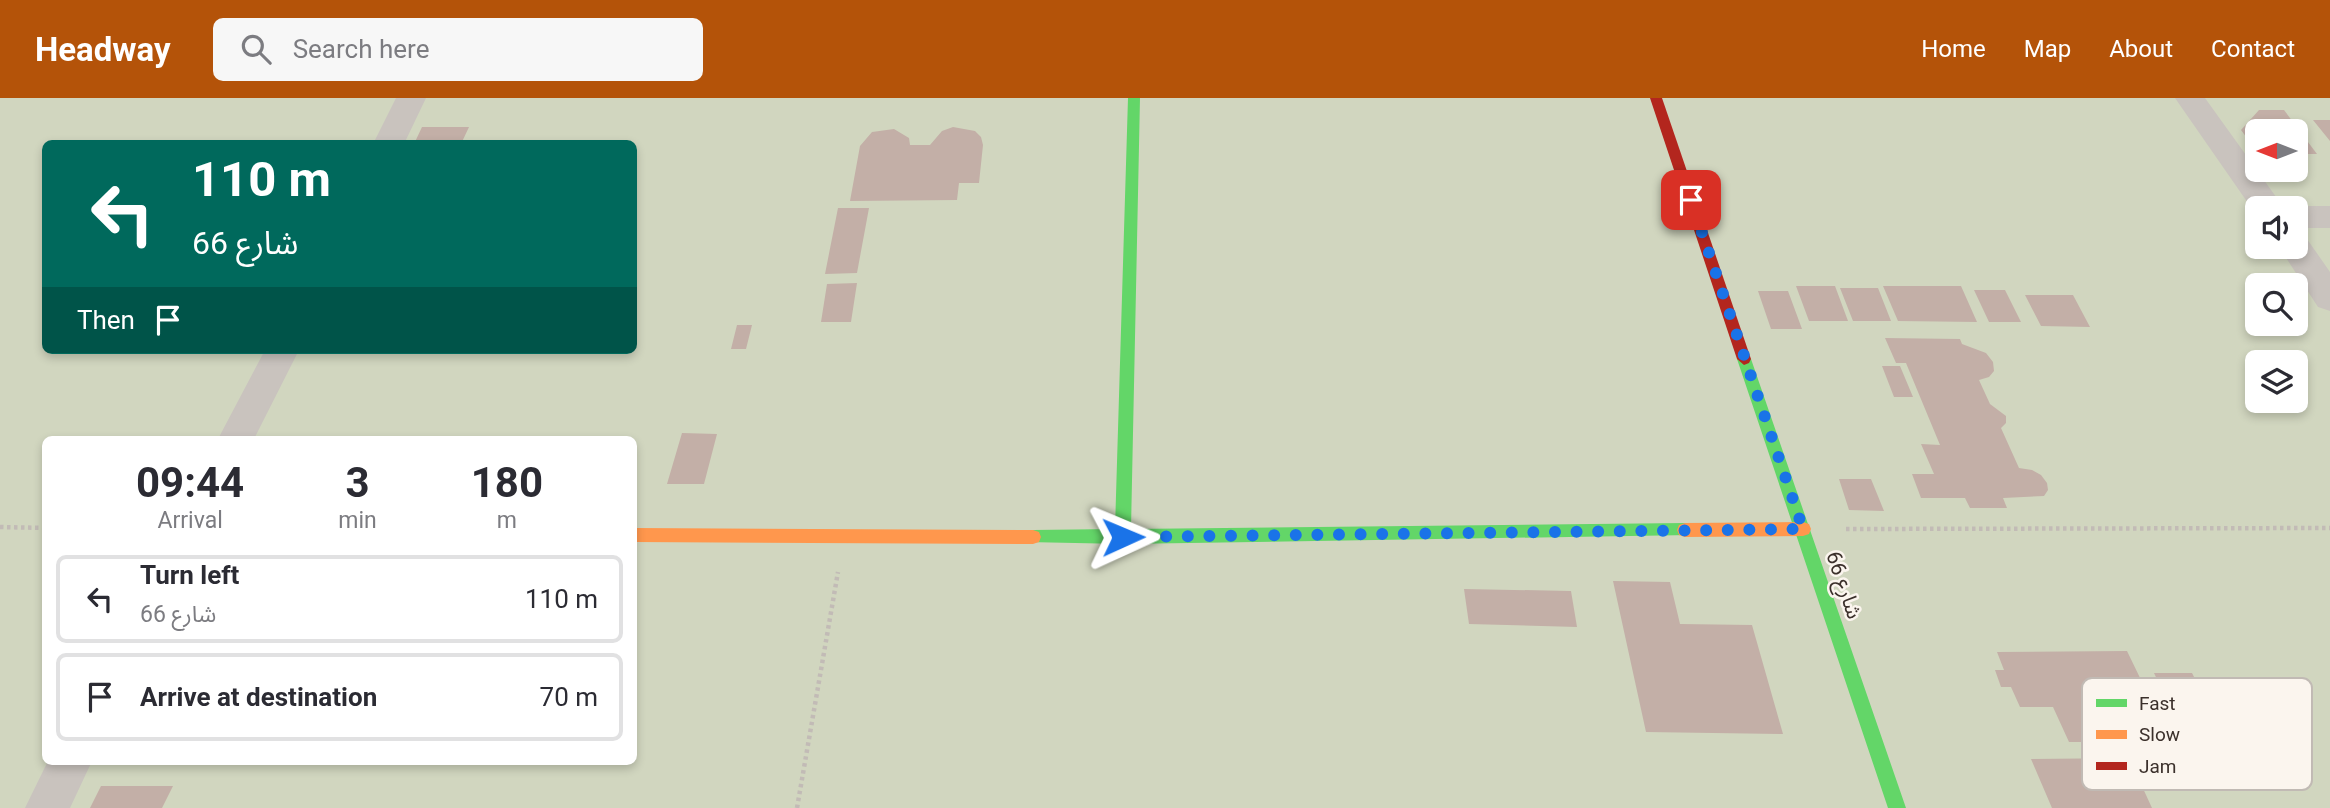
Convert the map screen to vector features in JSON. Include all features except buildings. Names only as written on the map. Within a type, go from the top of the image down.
[{"type":"street","points":[[390,140],[411,98]]},
{"type":"street","points":[[1123,537],[1134,98]]},
{"type":"street","name":"شارع 66","points":[[1656,98],[1897,808]]},
{"type":"street","points":[[2190,98],[2259,196]]},
{"type":"street","points":[[2308,217],[2330,217]]},
{"type":"street","points":[[2303,259],[2330,298]]},
{"type":"street","points":[[238,436],[280,354]]},
{"type":"street","points":[[637,535],[1123,537],[1803,529]]},
{"type":"street","points":[[47,808],[69,765]]},
{"type":"path","points":[[0,527],[42,528]]},
{"type":"path","points":[[1803,529],[2330,528]]},
{"type":"path","points":[[797,808],[844,536]]},
{"type":"green space","points":[[0,98],[2330,98],[2330,808],[0,808]]},
{"type":"traffic: fast","points":[[1123,537],[1134,98]]},
{"type":"traffic: fast","points":[[1744,359],[1897,808]]},
{"type":"traffic: fast","points":[[1033,537],[1685,530]]},
{"type":"traffic: slow","points":[[1685,530],[1803,529]]},
{"type":"traffic: slow","points":[[637,535],[1033,537]]},
{"type":"traffic: jam","points":[[1656,98],[1744,359]]},
{"type":"route","points":[[1123,537],[1803,529],[1691,200]]}]
